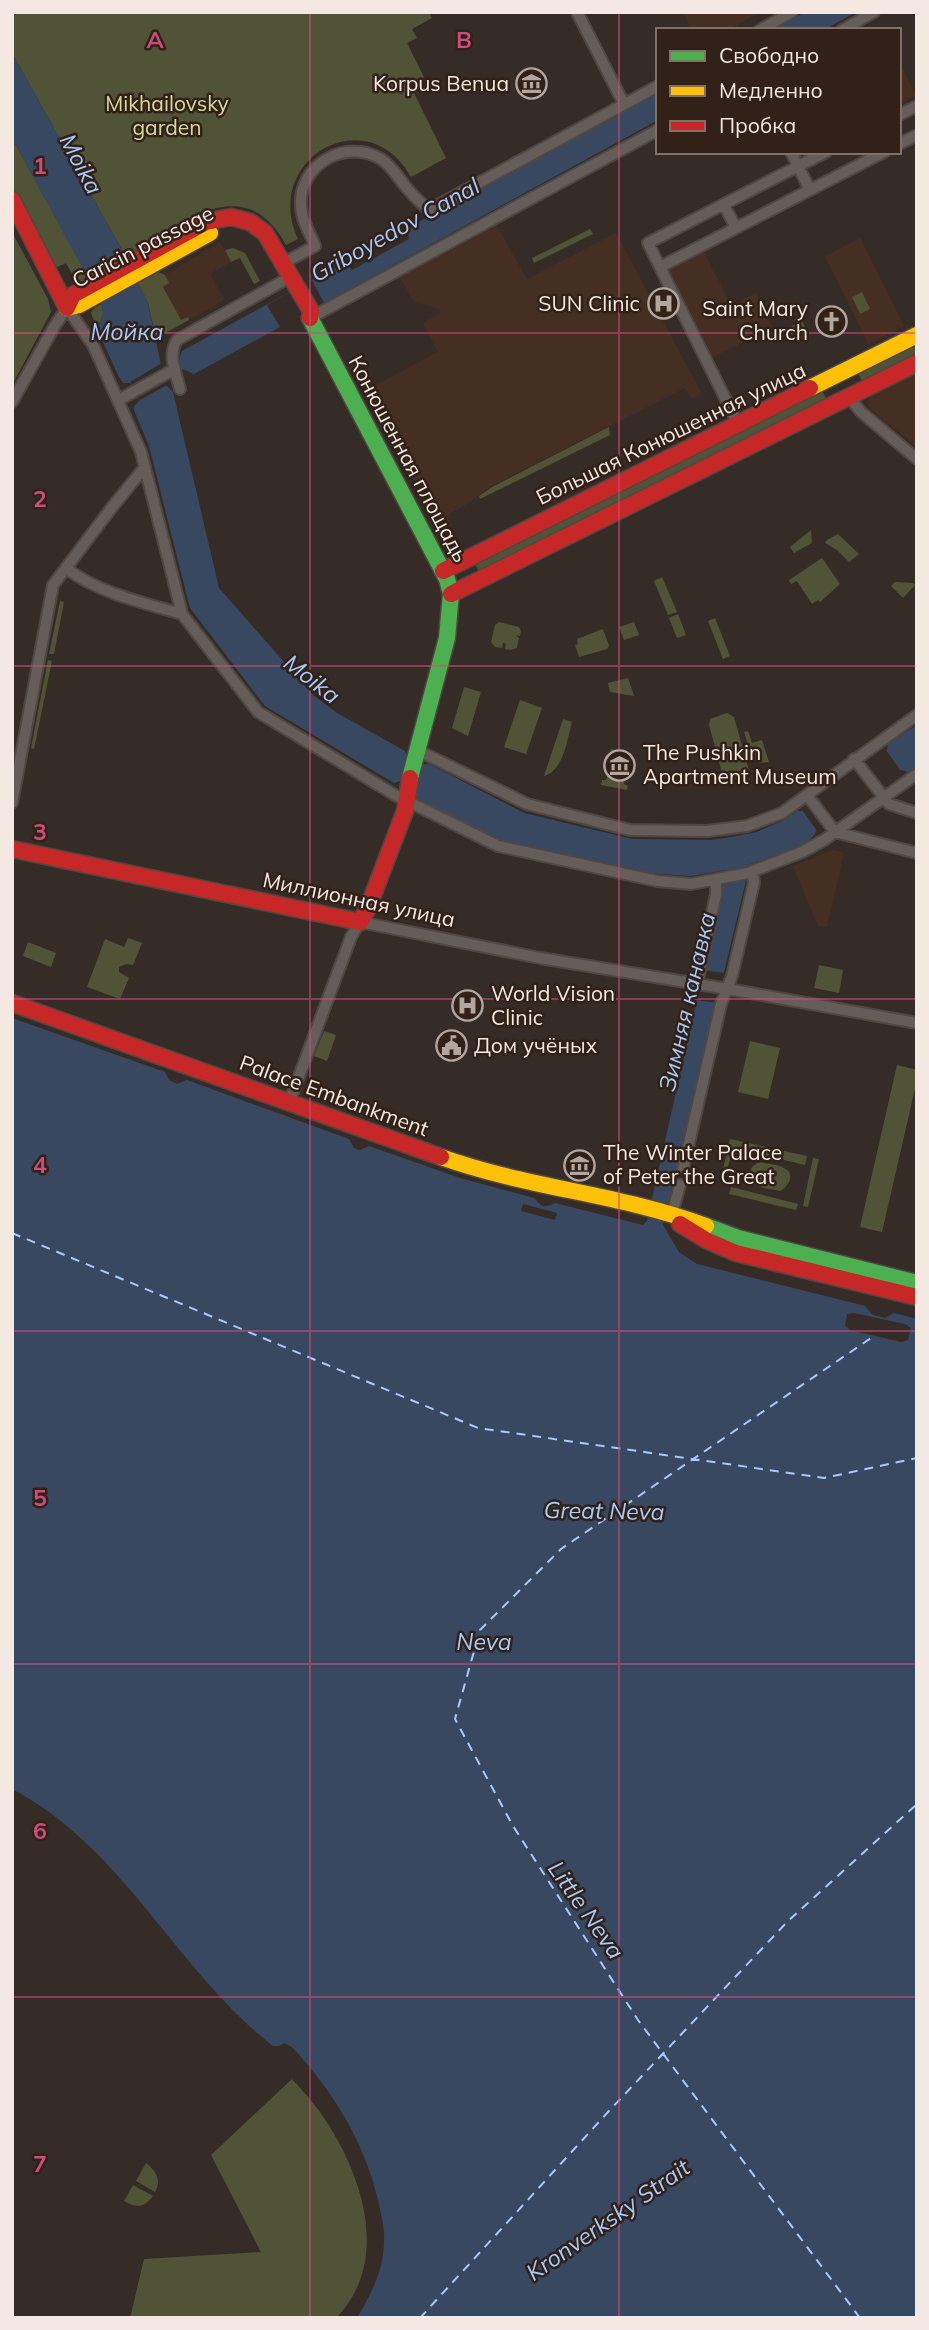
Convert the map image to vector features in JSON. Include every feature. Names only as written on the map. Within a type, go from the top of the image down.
[{"type":"main road","points":[[12,200],[67,308]]},
{"type":"main road","name":"Caricin passage","points":[[132,270],[206,222],[231,217],[250,222],[261,229],[284,263],[290,287]]},
{"type":"main road","points":[[12,219],[52,295],[67,308]]},
{"type":"main road","name":"Caricin passage","points":[[67,308],[73,296],[95,290],[217,229],[234,226],[257,239],[290,287]]},
{"type":"main road","name":"Конюшенная площадь","points":[[290,287],[443,571],[451,594],[449,625],[406,794],[405,811],[374,895],[360,922]]},
{"type":"main road","name":"Большая Конюшенная улица","points":[[443,571],[917,335]]},
{"type":"main road","points":[[451,594],[917,363]]},
{"type":"main road","points":[[838,374],[849,397]]},
{"type":"main road","points":[[470,558],[463,563],[463,572],[472,581],[481,580]]},
{"type":"main road","name":"Миллионная улица","points":[[12,849],[360,922]]},
{"type":"main road","name":"Palace Embankment","points":[[12,1003],[464,1165],[670,1214]]},
{"type":"main road","points":[[670,1214],[738,1238],[917,1283]]},
{"type":"main road","points":[[670,1214],[706,1240],[736,1253],[917,1297]]},
{"type":"street","points":[[578,12],[624,104]]},
{"type":"street","points":[[764,28],[792,12]]},
{"type":"street","points":[[846,28],[874,12]]},
{"type":"street","points":[[284,263],[315,246],[303,218],[302,193],[313,170],[335,154],[358,151],[382,160],[429,210],[656,87]]},
{"type":"street","points":[[901,114],[917,106]]},
{"type":"street","points":[[307,315],[656,131]]},
{"type":"street","points":[[901,143],[917,135]]},
{"type":"street","points":[[792,154],[810,190]]},
{"type":"street","points":[[738,424],[648,243],[822,154]]},
{"type":"street","points":[[660,267],[880,154]]},
{"type":"street","points":[[726,204],[738,227]]},
{"type":"street","points":[[179,385],[172,356],[174,344],[180,337],[290,287]]},
{"type":"street","points":[[12,402],[67,308],[93,345],[141,452],[182,614],[258,712],[498,846],[657,881],[691,884],[720,880],[750,872],[802,852],[880,794],[917,774]]},
{"type":"street","points":[[124,397],[175,369]]},
{"type":"street","points":[[849,397],[861,412],[917,459]]},
{"type":"street","points":[[12,803],[53,585],[145,467]]},
{"type":"street","points":[[67,569],[88,582],[145,604],[182,614]]},
{"type":"street","points":[[416,755],[527,804],[630,830],[707,831],[747,826],[782,813],[810,798],[917,715]]},
{"type":"street","points":[[857,764],[889,804],[917,813]]},
{"type":"street","points":[[810,798],[831,828],[917,853]]},
{"type":"street","points":[[683,1169],[724,988],[754,882],[750,872]]},
{"type":"street","points":[[698,984],[720,880]]},
{"type":"street","points":[[289,1103],[351,937],[360,922]]},
{"type":"street","name":"Миллионная улица","points":[[360,922],[540,958],[724,988]]},
{"type":"street","points":[[724,988],[917,1023]]},
{"type":"street","points":[[670,1214],[680,1185]]},
{"type":"shaded area","points":[[683,12],[761,12],[732,28],[690,28]]},
{"type":"shaded area","points":[[901,66],[916,95],[901,104]]},
{"type":"shaded area","points":[[497,226],[527,279],[616,233],[702,394],[692,399],[685,388],[491,486],[437,521],[366,390],[438,352],[423,323],[441,313],[439,309],[413,301],[400,277]]},
{"type":"shaded area","points":[[860,238],[904,326],[868,344],[825,256]]},
{"type":"shaded area","points":[[220,242],[231,262],[210,274],[224,300],[189,320],[187,317],[181,321],[163,287],[169,283],[165,275]]},
{"type":"shaded area","points":[[702,248],[731,305],[756,293],[773,328],[713,357],[667,266]]},
{"type":"shaded area","points":[[917,373],[917,447],[870,409],[867,403],[871,396]]},
{"type":"shaded area","points":[[833,850],[844,853],[827,927],[818,926],[793,866]]},
{"type":"green space","name":"Mikhailovsky garden","points":[[12,12],[429,12],[432,18],[412,29],[417,38],[407,43],[424,77],[410,85],[446,158],[411,177],[392,154],[370,142],[346,141],[324,148],[306,163],[294,184],[290,210],[298,239],[286,245],[272,224],[255,211],[234,206],[222,207],[209,210],[126,257],[12,53]]},
{"type":"green space","points":[[12,138],[88,277],[80,282],[75,279],[66,263],[55,268],[12,187]]},
{"type":"green space","points":[[590,229],[593,234],[534,263],[532,258]]},
{"type":"green space","points":[[12,232],[48,299],[51,312],[12,385]]},
{"type":"green space","points":[[233,248],[245,253],[260,281],[254,284],[240,258],[231,262],[225,250]]},
{"type":"green space","points":[[158,272],[165,275],[169,283],[163,287],[181,320],[188,317],[189,320],[156,338],[148,303],[138,283]]},
{"type":"green space","points":[[862,292],[870,309],[860,314],[852,297]]},
{"type":"green space","points":[[102,304],[103,314],[97,329],[91,313]]},
{"type":"green space","points":[[802,321],[809,336],[798,341],[790,327]]},
{"type":"green space","points":[[917,341],[917,358],[864,385],[857,371]]},
{"type":"green space","points":[[821,389],[828,402],[480,574],[474,562]]},
{"type":"green space","points":[[609,427],[610,435],[480,499],[479,496],[492,487]]},
{"type":"green space","points":[[811,530],[812,543],[794,553],[790,547]]},
{"type":"green space","points":[[838,534],[859,554],[849,562],[825,543]]},
{"type":"green space","points":[[822,558],[840,584],[820,602],[818,600],[812,604],[797,581],[791,584],[789,580]]},
{"type":"green space","points":[[662,577],[677,612],[668,615],[654,581]]},
{"type":"green space","points":[[895,582],[915,585],[903,598],[891,586]]},
{"type":"green space","points":[[60,601],[64,602],[54,654],[49,654]]},
{"type":"green space","points":[[678,614],[686,635],[677,638],[669,618]]},
{"type":"green space","points":[[715,618],[730,656],[723,659],[708,621]]},
{"type":"green space","points":[[499,622],[519,627],[521,631],[520,636],[516,635],[519,638],[517,648],[505,649],[506,644],[503,643],[502,648],[495,647],[491,642],[495,625]]},
{"type":"green space","points":[[634,622],[639,635],[624,640],[619,627]]},
{"type":"green space","points":[[603,629],[609,646],[607,649],[579,657],[575,645],[578,644],[577,639]]},
{"type":"green space","points":[[48,660],[52,661],[34,749],[31,748]]},
{"type":"green space","points":[[628,678],[634,696],[610,692],[608,683]]},
{"type":"green space","points":[[464,687],[481,692],[468,736],[452,728]]},
{"type":"green space","points":[[520,700],[542,708],[526,754],[504,747]]},
{"type":"green space","points":[[727,713],[734,717],[748,767],[747,774],[742,778],[724,780],[709,725],[710,719]]},
{"type":"green space","points":[[563,719],[572,722],[564,754],[556,768],[544,776]]},
{"type":"green space","points":[[748,731],[752,743],[762,740],[769,762],[759,763],[752,757],[744,732]]},
{"type":"green space","points":[[611,749],[631,753],[629,760],[633,761],[632,764],[605,758]]},
{"type":"green space","points":[[611,766],[626,770],[624,784],[628,786],[627,790],[601,785]]},
{"type":"green space","points":[[128,938],[142,943],[133,965],[119,967],[119,972],[129,978],[120,999],[87,987],[105,939],[124,947]]},
{"type":"green space","points":[[28,942],[56,953],[51,967],[23,956]]},
{"type":"green space","points":[[819,965],[843,970],[839,993],[814,988]]},
{"type":"green space","points":[[324,1031],[336,1035],[327,1061],[314,1056]]},
{"type":"green space","points":[[750,1041],[780,1048],[768,1099],[738,1092]]},
{"type":"green space","points":[[897,1065],[917,1070],[917,1080],[882,1232],[860,1227]]},
{"type":"green space","points":[[730,1139],[807,1156],[805,1165],[733,1148],[726,1174],[721,1178]]},
{"type":"green space","points":[[813,1158],[819,1159],[808,1207],[803,1206]]},
{"type":"green space","points":[[760,1162],[788,1171],[790,1180],[786,1186],[780,1191],[752,1182],[749,1173],[753,1166]]},
{"type":"green space","points":[[731,1187],[798,1204],[796,1210],[729,1194]]},
{"type":"green space","points":[[292,2079],[317,2108],[335,2135],[358,2187],[365,2215],[367,2243],[363,2270],[353,2295],[336,2318],[130,2318],[144,2259],[261,2252],[211,2155]]},
{"type":"green space","points":[[146,2163],[157,2176],[155,2192],[136,2181]]},
{"type":"green space","points":[[133,2185],[153,2196],[140,2206],[124,2201]]},
{"type":"water","points":[[805,12],[856,12],[828,28],[777,28]]},
{"type":"water","name":"Neva","points":[[12,53],[127,259],[148,303],[161,365],[341,264],[352,270],[409,239],[411,226],[656,93],[656,121],[194,374],[166,385],[173,392],[219,588],[313,695],[337,713],[405,751],[407,758],[422,766],[429,764],[524,813],[632,839],[711,840],[757,832],[801,811],[887,750],[888,744],[917,725],[917,767],[908,772],[902,770],[816,831],[806,842],[787,852],[750,864],[663,1225],[679,1252],[697,1264],[865,1306],[873,1315],[885,1318],[894,1313],[917,1319],[917,2318],[357,2318],[379,2272],[384,2232],[372,2178],[355,2137],[334,2099],[292,2047],[284,2043],[273,2046],[239,2016],[118,1876],[86,1843],[51,1813],[12,1789],[12,1018],[165,1072],[169,1080],[177,1084],[187,1080],[349,1139],[354,1148],[360,1150],[369,1146],[460,1178],[534,1198],[543,1206],[555,1203],[643,1225],[647,1221],[726,870],[691,876],[628,870],[502,842],[417,799],[415,790],[400,781],[394,783],[265,706],[190,608],[149,446],[134,410],[140,400],[130,383],[123,383],[119,377],[97,329],[103,314],[102,304],[12,138]]},
{"type":"pier","points":[[312,280],[324,303],[280,327],[267,305]]},
{"type":"pier","points":[[182,351],[179,360],[182,369],[194,374],[140,400],[130,382]]},
{"type":"pier","points":[[886,750],[901,771],[817,831],[802,810]]},
{"type":"pier","points":[[702,970],[724,973],[717,1003],[695,1000]]},
{"type":"pier","points":[[523,1204],[557,1213],[555,1220],[521,1211]]},
{"type":"pier","points":[[854,1313],[905,1324],[911,1328],[908,1340],[901,1342],[850,1330],[845,1326],[847,1314]]},
{"type":"ferry route","points":[[12,1233],[478,1428],[824,1478],[917,1458]]},
{"type":"ferry route","points":[[860,2318],[638,2020],[513,1826],[455,1719],[480,1630],[561,1549],[874,1336]]},
{"type":"ferry route","points":[[420,2318],[608,2112],[788,1921],[917,1804]]},
{"type":"traffic: fast","points":[[310,318],[447,579],[451,594],[447,638],[410,778]]},
{"type":"traffic: fast","points":[[706,1226],[738,1238],[917,1283]]},
{"type":"traffic: slow","points":[[67,308],[79,305],[210,233]]},
{"type":"traffic: slow","points":[[810,388],[917,335]]},
{"type":"traffic: slow","points":[[441,1157],[474,1168],[641,1206],[706,1226]]},
{"type":"traffic: jam","points":[[12,200],[67,308]]},
{"type":"traffic: jam","points":[[67,308],[73,295],[206,222],[231,217],[250,222],[265,233],[311,311],[310,318]]},
{"type":"traffic: jam","points":[[451,594],[917,363]]},
{"type":"traffic: jam","points":[[443,571],[810,388]]},
{"type":"traffic: jam","points":[[12,849],[360,922],[368,908],[405,811],[410,778]]},
{"type":"traffic: jam","points":[[12,1003],[441,1157]]},
{"type":"traffic: jam","points":[[680,1224],[706,1240],[736,1253],[917,1297]]},
{"type":"place","name":"Korpus Benua","points":[[532,84]]},
{"type":"place","name":"SUN Clinic","points":[[663,304]]},
{"type":"place","name":"Saint Mary Church","points":[[831,321]]},
{"type":"place","name":"The Pushkin Apartment Museum","points":[[620,765]]},
{"type":"place","name":"World Vision Clinic","points":[[468,1006]]},
{"type":"place","name":"Дом учёных","points":[[451,1046]]},
{"type":"place","name":"The Winter Palace of Peter the Great","points":[[580,1165]]},
{"type":"water label","name":"Moika","points":[[81,164]]},
{"type":"water label","name":"Griboyedov Canal","points":[[395,230]]},
{"type":"water label","name":"Мойка","points":[[127,332]]},
{"type":"water label","name":"Moika","points":[[312,679]]},
{"type":"water label","name":"Зимняя канавка","points":[[687,1002]]},
{"type":"water label","name":"Great Neva","points":[[604,1511]]},
{"type":"water label","name":"Little Neva","points":[[586,1910]]},
{"type":"water label","name":"Kronverksky Strait","points":[[608,2220]]}]
